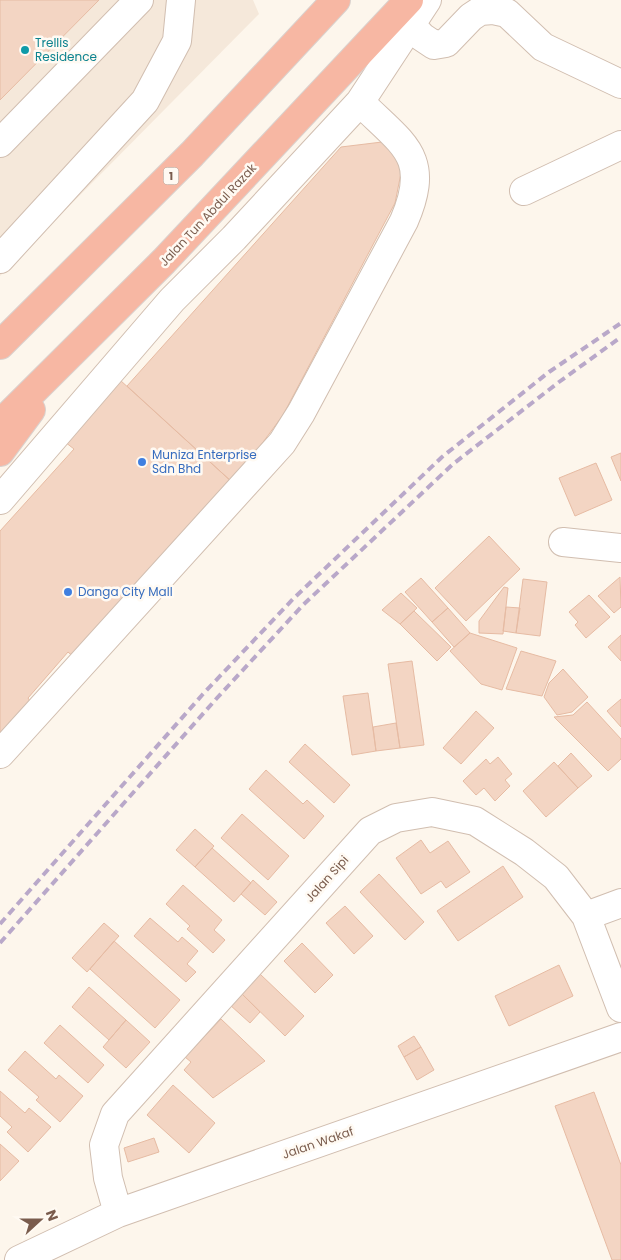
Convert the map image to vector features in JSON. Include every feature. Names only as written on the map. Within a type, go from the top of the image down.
[{"type":"highway","name":"1","points":[[0,345],[12,326],[192,154],[336,0]]},
{"type":"highway","name":"Jalan Tun Abdul Razak","points":[[0,424],[410,13]]},
{"type":"highway","points":[[0,452],[73,352]]},
{"type":"street","points":[[0,142],[140,0]]},
{"type":"street","points":[[0,260],[145,102],[177,41],[181,0]]},
{"type":"street","points":[[0,500],[172,300],[234,238],[360,102],[410,13],[427,0]]},
{"type":"street","points":[[410,13],[422,37],[434,45],[446,42],[471,17],[480,11],[493,10],[507,13],[543,47],[621,84]]},
{"type":"street","points":[[0,754],[282,443],[301,413],[404,221],[412,202],[416,178],[415,165],[410,154],[360,102]]},
{"type":"street","points":[[524,192],[621,145]]},
{"type":"street","points":[[164,261],[216,234],[234,238]]},
{"type":"street","points":[[563,542],[621,548]]},
{"type":"street","name":"Jalan Sipi","points":[[118,1213],[108,1178],[104,1145],[115,1114],[370,831],[396,818],[432,812],[474,821],[524,852],[556,877],[586,916],[621,1008]]},
{"type":"street","points":[[586,916],[621,903]]},
{"type":"street","name":"Jalan Wakaf","points":[[19,1260],[118,1213],[621,1037]]},
{"type":"shaded area","points":[[0,0],[253,0],[259,14],[0,276]]},
{"type":"building","name":"Trellis Residence","points":[[0,0],[99,0],[0,100]]},
{"type":"building","points":[[382,142],[403,163],[395,203],[283,415],[233,483],[127,386],[341,147]]},
{"type":"building","name":"Danga City Mall","points":[[120,380],[233,483],[76,659],[68,652],[28,698],[30,701],[0,735],[0,531],[74,449],[65,442]]},
{"type":"building","points":[[621,453],[621,481],[611,457]]},
{"type":"building","points":[[596,463],[612,500],[575,516],[559,478]]},
{"type":"building","points":[[489,536],[520,569],[466,621],[435,588]]},
{"type":"building","points":[[620,577],[621,607],[614,613],[598,596]]},
{"type":"building","points":[[421,578],[448,608],[432,622],[405,592]]},
{"type":"building","points":[[523,579],[547,582],[540,636],[516,633]]},
{"type":"building","points":[[504,587],[508,588],[503,634],[479,633],[479,621]]},
{"type":"building","points":[[401,593],[417,608],[400,624],[382,610]]},
{"type":"building","points":[[589,595],[610,617],[586,638],[575,625],[578,622],[569,612]]},
{"type":"building","points":[[506,607],[520,608],[516,633],[503,631]]},
{"type":"building","points":[[448,608],[470,633],[454,647],[432,622]]},
{"type":"building","points":[[414,611],[451,647],[437,661],[400,624]]},
{"type":"building","points":[[470,633],[517,648],[502,690],[481,684],[450,651]]},
{"type":"building","points":[[621,635],[621,661],[608,647]]},
{"type":"building","points":[[521,651],[556,661],[542,696],[506,689]]},
{"type":"building","points":[[412,661],[424,745],[400,748],[388,664]]},
{"type":"building","points":[[563,669],[588,697],[572,712],[557,715],[544,697],[549,683]]},
{"type":"building","points":[[368,693],[376,751],[352,755],[343,696]]},
{"type":"building","points":[[621,699],[621,727],[607,711]]},
{"type":"building","points":[[587,702],[621,739],[621,759],[608,771],[554,717],[573,715]]},
{"type":"building","points":[[476,711],[494,728],[461,764],[443,748]]},
{"type":"building","points":[[396,723],[400,748],[376,751],[373,727]]},
{"type":"building","points":[[305,744],[350,785],[334,803],[289,762]]},
{"type":"building","points":[[571,753],[592,776],[578,788],[558,766]]},
{"type":"building","points":[[498,757],[512,774],[505,780],[510,786],[495,801],[484,788],[476,795],[463,781],[486,759],[490,764]]},
{"type":"building","points":[[554,762],[578,788],[546,817],[523,791]]},
{"type":"building","points":[[266,770],[303,804],[307,800],[324,816],[304,839],[249,789]]},
{"type":"building","points":[[242,814],[289,856],[268,880],[221,838]]},
{"type":"building","points":[[195,829],[214,846],[195,867],[176,850]]},
{"type":"building","points":[[421,840],[430,853],[448,841],[470,872],[446,888],[441,881],[421,894],[396,858]]},
{"type":"building","points":[[212,848],[251,883],[234,902],[195,867]]},
{"type":"building","points":[[503,866],[523,897],[458,941],[437,911]]},
{"type":"building","points":[[379,874],[424,922],[405,940],[360,892]]},
{"type":"building","points":[[253,880],[277,902],[265,915],[241,894]]},
{"type":"building","points":[[183,885],[222,920],[214,930],[225,940],[213,953],[187,929],[190,926],[166,904]]},
{"type":"building","points":[[345,906],[373,936],[354,954],[326,923]]},
{"type":"building","points":[[150,918],[178,942],[182,937],[198,951],[187,964],[196,972],[186,982],[134,936]]},
{"type":"building","points":[[104,923],[119,936],[87,972],[72,958]]},
{"type":"building","points":[[114,941],[180,1000],[155,1028],[90,969]]},
{"type":"building","points":[[302,943],[333,975],[315,993],[284,961]]},
{"type":"building","points":[[559,965],[573,996],[509,1026],[495,996]]},
{"type":"building","points":[[260,974],[304,1016],[285,1036],[241,993]]},
{"type":"building","points":[[89,987],[126,1020],[109,1040],[72,1007]]},
{"type":"building","points":[[241,993],[260,1012],[250,1023],[230,1005]]},
{"type":"building","points":[[221,1019],[265,1061],[213,1098],[184,1070],[191,1062],[185,1057]]},
{"type":"building","points":[[126,1020],[150,1042],[126,1068],[103,1047]]},
{"type":"building","points":[[60,1025],[104,1065],[88,1083],[44,1043]]},
{"type":"building","points":[[414,1036],[421,1047],[404,1057],[398,1046]]},
{"type":"building","points":[[421,1047],[434,1070],[417,1080],[404,1057]]},
{"type":"building","points":[[25,1051],[56,1079],[59,1075],[83,1096],[60,1122],[36,1100],[39,1097],[8,1070]]},
{"type":"building","points":[[173,1085],[215,1123],[189,1153],[147,1115]]},
{"type":"building","points":[[0,1091],[25,1113],[29,1108],[51,1127],[28,1152],[7,1132],[12,1127],[0,1116]]},
{"type":"building","points":[[594,1092],[621,1165],[621,1260],[612,1260],[555,1106]]},
{"type":"building","points":[[154,1138],[159,1152],[128,1162],[124,1148]]},
{"type":"building","points":[[0,1144],[19,1161],[0,1181]]},
{"type":"railway","points":[[0,924],[203,694],[293,599],[442,457],[549,372],[621,323]]},
{"type":"railway","points":[[0,943],[217,698],[303,605],[453,464],[621,337]]},
{"type":"place","name":"Trellis Residence","points":[[25,50]]},
{"type":"place","name":"Muniza Enterprise Sdn Bhd","points":[[142,462]]},
{"type":"place","name":"Danga City Mall","points":[[68,592]]}]
